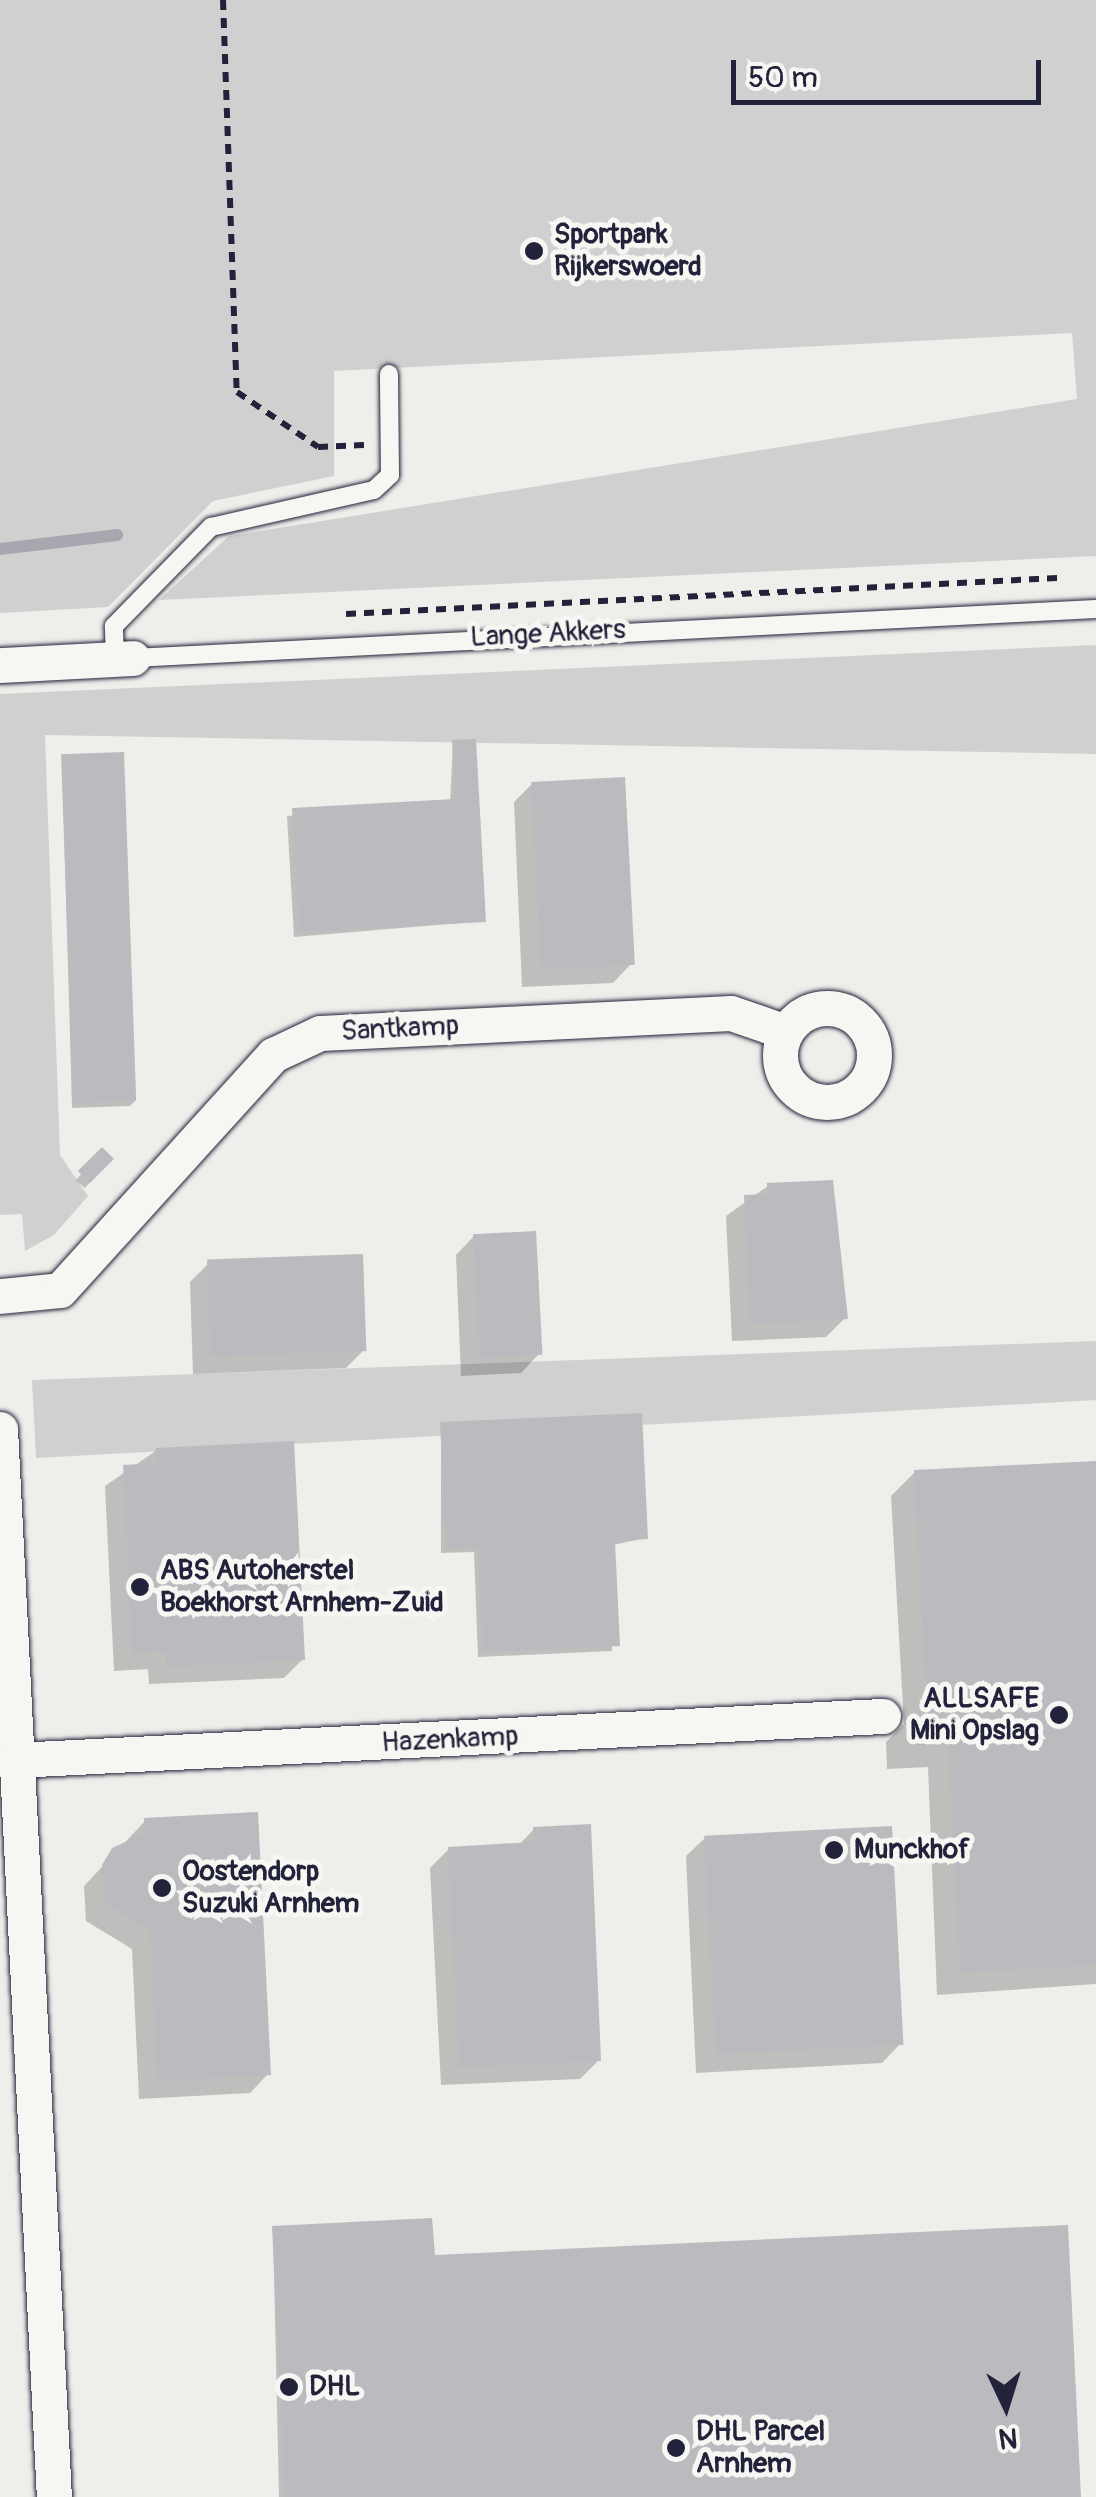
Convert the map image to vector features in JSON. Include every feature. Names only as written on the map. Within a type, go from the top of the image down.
[{"type":"street","name":"Lange Akkers","points":[[0,665],[124,658]]},
{"type":"street","name":"Santkamp","points":[[0,1296],[60,1290],[273,1054],[320,1032],[731,1013],[786,1032]]},
{"type":"street","points":[[0,1429],[54,2497]]},
{"type":"street","name":"Hazenkamp","points":[[16,1760],[883,1716]]},
{"type":"lane","points":[[124,658],[114,626],[211,527],[374,490],[390,474],[389,374]]},
{"type":"lane","name":"Lange Akkers","points":[[124,658],[1096,608]]},
{"type":"path","points":[[223,0],[237,392],[318,447],[390,443]]},
{"type":"path","points":[[338,614],[1079,578]]},
{"type":"shaded area","name":"Sportpark Rijkerswoerd","points":[[0,0],[1096,0],[1096,556],[159,600],[229,536],[1077,399],[1072,333],[334,371],[334,476],[213,501],[108,607],[0,613]]},
{"type":"shaded area","points":[[1096,645],[1096,754],[45,735],[60,1155],[88,1196],[54,1235],[25,1251],[22,1214],[0,1215],[0,694]]},
{"type":"shaded area","points":[[1096,1341],[1096,1400],[36,1458],[32,1380]]},
{"type":"building","points":[[476,739],[486,922],[299,932],[292,808],[455,799],[452,740]]},
{"type":"building","points":[[124,752],[136,1101],[73,1103],[61,754]]},
{"type":"building","points":[[625,777],[635,965],[541,970],[531,782]]},
{"type":"building","points":[[102,1147],[114,1159],[90,1183],[78,1171]]},
{"type":"building","points":[[833,1180],[848,1319],[750,1324],[744,1195],[767,1194],[767,1183]]},
{"type":"building","points":[[536,1231],[542,1355],[480,1358],[473,1234]]},
{"type":"building","points":[[363,1254],[366,1351],[210,1356],[207,1259]]},
{"type":"building","points":[[642,1413],[648,1539],[615,1541],[620,1646],[483,1652],[478,1547],[446,1549],[440,1422]]},
{"type":"building","points":[[294,1441],[305,1660],[166,1667],[166,1651],[132,1653],[123,1465],[157,1463],[156,1448]]},
{"type":"building","points":[[1096,1461],[1096,1965],[960,1973],[948,1744],[910,1746],[909,1715],[927,1714],[914,1470]]},
{"type":"building","points":[[258,1812],[271,2075],[157,2081],[150,1930],[104,1902],[102,1865],[112,1848],[145,1833],[144,1818]]},
{"type":"building","points":[[591,1824],[601,2061],[459,2067],[448,1847],[533,1842],[533,1827]]},
{"type":"building","points":[[892,1826],[903,2045],[716,2055],[704,1836]]},
{"type":"building","points":[[432,2218],[435,2255],[1068,2225],[1081,2497],[285,2497],[272,2226]]},
{"type":"waterway","points":[[0,549],[117,535]]},
{"type":"place","name":"Sportpark Rijkerswoerd","points":[[534,251]]},
{"type":"place","name":"ABS Autoherstel Boekhorst Arnhem-Zuid","points":[[140,1587]]},
{"type":"place","name":"ALLSAFE Mini Opslag","points":[[1059,1715]]},
{"type":"place","name":"Munckhof","points":[[834,1850]]},
{"type":"place","name":"Oostendorp Suzuki Arnhem","points":[[162,1888]]},
{"type":"place","name":"DHL","points":[[289,2387]]},
{"type":"place","name":"DHL Parcel Arnhem","points":[[676,2448]]}]
